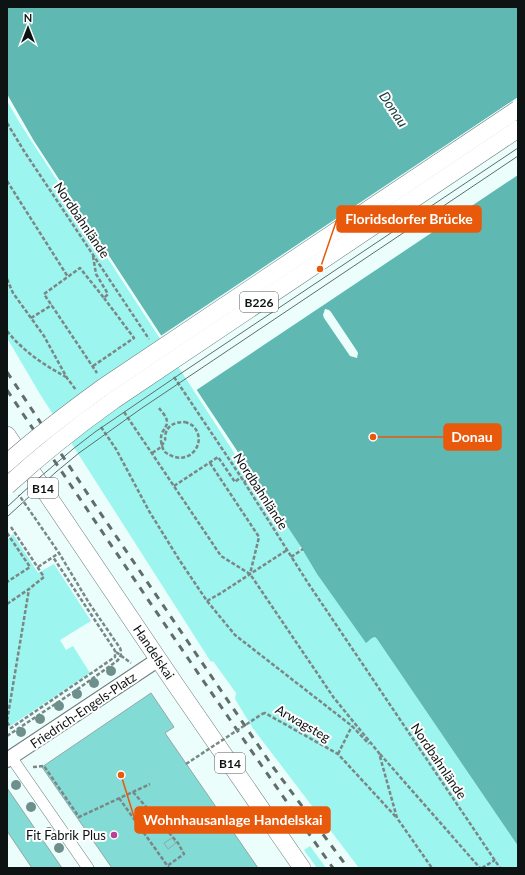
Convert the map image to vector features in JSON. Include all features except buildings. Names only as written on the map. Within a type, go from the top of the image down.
[{"type":"main road","name":"B226","points":[[7,463],[34,439],[102,388],[518,109]]},
{"type":"main road","name":"B226","points":[[11,488],[46,452],[88,418],[518,129]]},
{"type":"main road","name":"Handelskai","points":[[7,434],[302,868]]},
{"type":"street","name":"Friedrich-Engels-Platz","points":[[9,759],[159,659]]},
{"type":"street","points":[[9,759],[88,868]]},
{"type":"path","name":"Nordbahnlände","points":[[7,122],[24,151],[150,340]]},
{"type":"path","points":[[7,182],[68,277]]},
{"type":"path","points":[[93,255],[96,274],[108,294],[104,298]]},
{"type":"path","points":[[93,366],[134,338],[80,268],[44,294],[101,378]]},
{"type":"path","points":[[7,279],[13,293],[44,336],[67,378],[76,391]]},
{"type":"path","points":[[31,318],[52,305]]},
{"type":"path","points":[[7,331],[27,352],[49,368],[67,378]]},
{"type":"path","name":"Nordbahnlände","points":[[172,373],[241,477],[316,596],[500,868]]},
{"type":"path","points":[[152,453],[160,449],[163,444],[165,440],[169,427],[174,423],[185,422],[192,425],[198,432],[198,446],[188,457],[180,459],[172,457],[165,452],[161,444],[161,438],[167,420],[159,408]]},
{"type":"path","points":[[122,410],[221,556],[250,574],[334,698],[379,753],[481,868],[495,860]]},
{"type":"path","points":[[98,423],[116,449],[148,510],[180,562],[207,601],[235,635],[352,726],[379,753],[397,818],[432,868]]},
{"type":"path","points":[[174,486],[218,457],[234,482],[241,477]]},
{"type":"path","points":[[210,463],[259,537],[250,574]]},
{"type":"path","points":[[244,482],[253,476]]},
{"type":"path","points":[[7,736],[117,661],[121,656],[120,648],[89,603],[59,553],[11,488]]},
{"type":"path","points":[[7,604],[44,577],[11,527]]},
{"type":"path","points":[[7,533],[30,567],[7,582]]},
{"type":"path","points":[[291,557],[303,549]]},
{"type":"path","points":[[207,601],[287,550]]},
{"type":"path","points":[[38,567],[59,553]]},
{"type":"path","points":[[53,557],[115,651],[141,670]]},
{"type":"path","points":[[29,589],[7,721],[11,728],[113,659],[115,657],[115,651]]},
{"type":"path","name":"Arwagsteg","points":[[186,764],[265,713],[338,754],[397,818]]},
{"type":"path","points":[[338,754],[352,726]]},
{"type":"path","points":[[44,766],[79,817],[150,784]]},
{"type":"path","points":[[119,798],[168,867],[184,854],[178,843],[133,792]]},
{"type":"shaded area","points":[[7,101],[21,125],[246,471],[252,479],[255,478],[301,547],[299,548],[302,552],[304,551],[317,574],[366,642],[375,637],[377,639],[518,846],[518,868],[359,868],[252,727],[235,699],[236,693],[213,661],[211,662],[40,394],[7,338]]},
{"type":"shaded area","points":[[13,534],[38,573],[54,564],[91,621],[60,640],[66,650],[73,646],[90,673],[7,728],[7,540]]},
{"type":"shaded area","points":[[310,846],[326,868],[317,868],[304,850]]},
{"type":"water","name":"Donau","points":[[7,7],[518,7],[518,846],[377,639],[375,637],[372,638],[366,643],[317,574],[301,547],[34,141],[7,94]],"holes":[[[325,309],[329,310],[357,351],[357,358],[350,356],[324,318],[323,315]]]},
{"type":"pier","points":[[518,97],[518,175],[195,391],[159,337]]},
{"type":"tram line","points":[[7,507],[33,483],[95,432],[518,148]]},
{"type":"tram line","points":[[7,517],[79,453],[142,408],[518,156]]},
{"type":"railway","points":[[7,372],[99,511],[273,767],[348,868]]},
{"type":"railway","points":[[7,390],[168,630],[333,868]]},
{"type":"place","name":"Floridsdorfer Brücke","points":[[320,269]]},
{"type":"place","name":"Donau","points":[[373,437]]},
{"type":"place","name":"Wohnhausanlage Handelskai","points":[[121,775]]},
{"type":"place","name":"Fit Fabrik Plus","points":[[114,835]]}]
